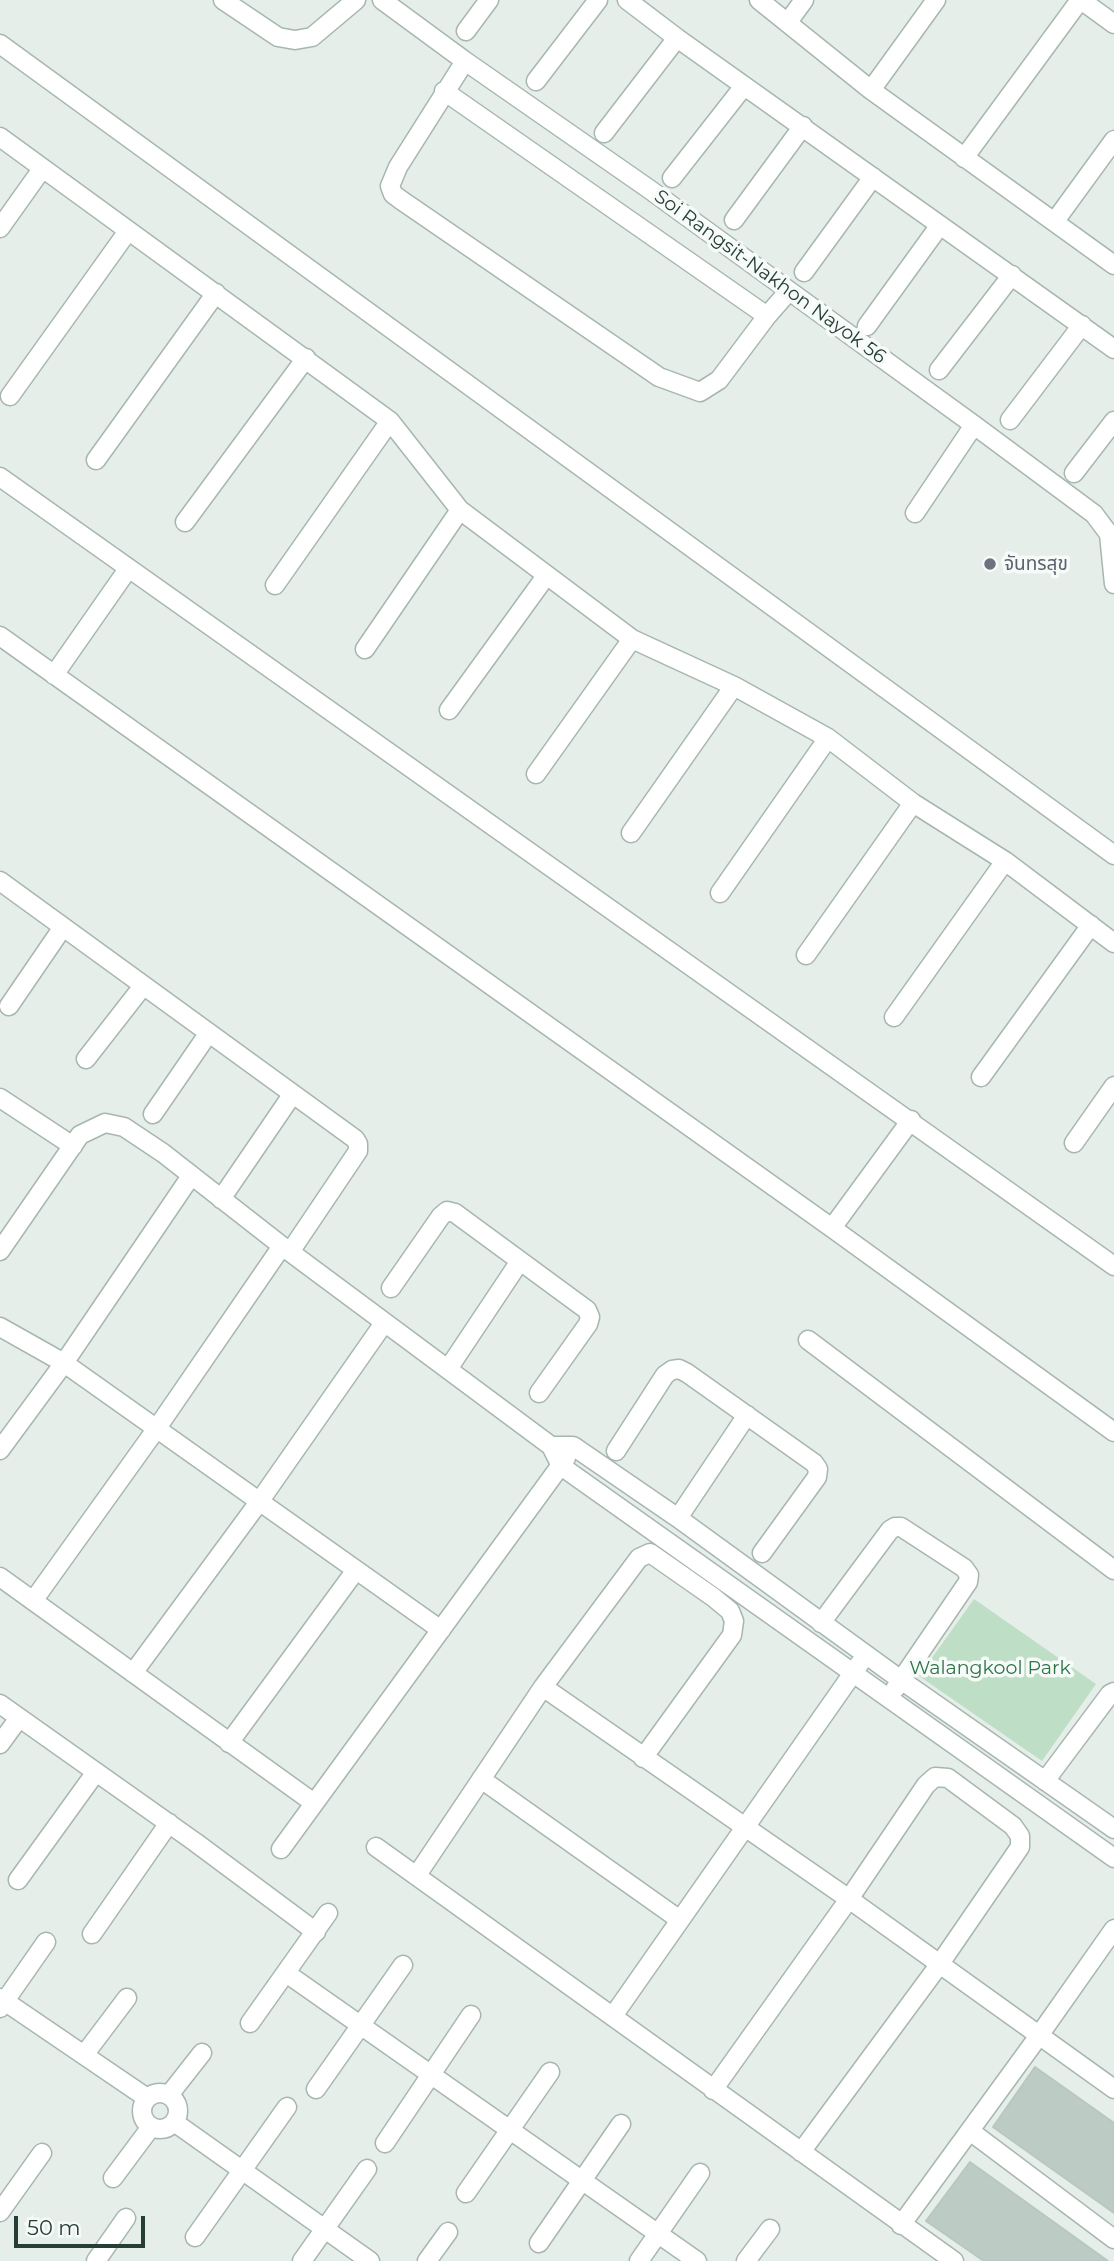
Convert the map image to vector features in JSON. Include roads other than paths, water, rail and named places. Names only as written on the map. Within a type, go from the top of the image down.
[{"type":"street","points":[[223,0],[278,37],[295,40],[312,37],[356,0]]},
{"type":"street","name":"Soi Rangsit-Nakhon Nayok 56","points":[[382,0],[649,189],[1094,514],[1109,534],[1114,584]]},
{"type":"street","points":[[466,31],[489,0]]},
{"type":"street","points":[[536,80],[598,0]]},
{"type":"street","points":[[626,0],[1114,349]]},
{"type":"street","points":[[759,0],[871,90],[1114,265]]},
{"type":"street","points":[[788,22],[804,0]]},
{"type":"street","points":[[871,90],[936,0]]},
{"type":"street","points":[[964,158],[1080,0],[1114,24]]},
{"type":"street","points":[[604,133],[677,38]]},
{"type":"street","points":[[0,44],[1114,855]]},
{"type":"street","points":[[465,61],[398,167],[390,186],[401,200],[659,377],[700,392],[719,380],[788,292]]},
{"type":"street","points":[[672,178],[744,86]]},
{"type":"street","points":[[444,91],[767,316]]},
{"type":"street","points":[[734,220],[803,126]]},
{"type":"street","points":[[0,137],[390,421],[460,510],[632,639],[734,686],[828,738],[913,803],[1005,861],[1114,943]]},
{"type":"street","points":[[1055,221],[1114,140]]},
{"type":"street","points":[[0,228],[42,169]]},
{"type":"street","points":[[804,272],[873,177]]},
{"type":"street","points":[[867,326],[940,225]]},
{"type":"street","points":[[10,396],[128,231]]},
{"type":"street","points":[[939,370],[1012,275]]},
{"type":"street","points":[[96,460],[216,293]]},
{"type":"street","points":[[1010,420],[1082,325]]},
{"type":"street","points":[[185,522],[306,358]]},
{"type":"street","points":[[275,585],[390,421]]},
{"type":"street","points":[[1074,473],[1114,421]]},
{"type":"street","points":[[915,513],[974,425]]},
{"type":"street","points":[[0,477],[1114,1266]]},
{"type":"street","points":[[365,649],[460,510]]},
{"type":"street","points":[[54,675],[128,569]]},
{"type":"street","points":[[449,710],[546,576]]},
{"type":"street","points":[[0,636],[1114,1432]]},
{"type":"street","points":[[536,774],[632,639]]},
{"type":"street","points":[[631,833],[734,686]]},
{"type":"street","points":[[720,893],[828,738]]},
{"type":"street","points":[[806,955],[913,803]]},
{"type":"street","points":[[894,1017],[1005,861]]},
{"type":"street","points":[[0,881],[355,1139],[358,1144],[358,1151],[33,1601]]},
{"type":"street","points":[[981,1077],[1091,925]]},
{"type":"street","points":[[9,1006],[63,927]]},
{"type":"street","points":[[86,1059],[143,986]]},
{"type":"street","points":[[153,1114],[208,1034]]},
{"type":"street","points":[[1074,1143],[1114,1086]]},
{"type":"street","points":[[221,1199],[292,1095]]},
{"type":"street","points":[[0,1098],[73,1146]]},
{"type":"street","points":[[832,1228],[911,1120]]},
{"type":"street","points":[[0,1251],[80,1135],[106,1123],[124,1127],[163,1153],[286,1249],[551,1446],[561,1466],[1114,1858]]},
{"type":"street","points":[[0,1450],[64,1363],[191,1176]]},
{"type":"street","points":[[391,1288],[442,1216],[447,1212],[455,1213],[587,1310],[590,1317],[588,1324],[539,1393]]},
{"type":"street","points":[[448,1369],[520,1261]]},
{"type":"street","points":[[133,1673],[259,1502],[384,1323]]},
{"type":"street","points":[[0,1328],[64,1363],[441,1630]]},
{"type":"street","points":[[807,1340],[1114,1570]]},
{"type":"street","points":[[615,1451],[665,1375],[679,1369],[687,1373],[814,1463],[818,1469],[817,1477],[762,1553]]},
{"type":"street","points":[[678,1518],[747,1415]]},
{"type":"street","points":[[551,1446],[573,1446],[1114,1829]]},
{"type":"street","points":[[281,1849],[573,1446]]},
{"type":"street","points":[[821,1623],[890,1530],[895,1527],[901,1527],[964,1568],[969,1575],[968,1582],[889,1698]]},
{"type":"street","points":[[417,1875],[543,1687],[639,1558],[650,1553],[713,1597],[730,1611],[734,1620],[732,1634],[643,1758]]},
{"type":"street","points":[[229,1743],[356,1570]]},
{"type":"street","points":[[0,1577],[314,1803]]},
{"type":"street","points":[[613,2015],[866,1655]]},
{"type":"street","points":[[543,1687],[849,1899],[1114,2089]]},
{"type":"street","points":[[1045,1781],[1114,1692]]},
{"type":"street","points":[[0,1704],[169,1823],[316,1932]]},
{"type":"street","points":[[0,1744],[19,1718]]},
{"type":"street","points":[[18,1880],[96,1772]]},
{"type":"street","points":[[713,2090],[849,1899],[926,1785],[935,1777],[948,1778],[1013,1826],[1020,1836],[1020,1847],[939,1965],[801,2152]]},
{"type":"street","points":[[481,1779],[680,1920]]},
{"type":"street","points":[[92,1934],[169,1823]]},
{"type":"street","points":[[376,1847],[954,2261]]},
{"type":"street","points":[[250,2023],[328,1913]]},
{"type":"street","points":[[901,2225],[1114,1929]]},
{"type":"street","points":[[46,1942],[2,2002],[147,2098]]},
{"type":"street","points":[[316,2089],[403,1965]]},
{"type":"street","points":[[286,1973],[697,2261]]},
{"type":"street","points":[[84,2055],[127,1998]]},
{"type":"street","points":[[385,2143],[471,2015]]},
{"type":"street","points":[[169,2095],[202,2053]]},
{"type":"street","points":[[466,2193],[550,2072]]},
{"type":"street","points":[[160,2093],[169,2095],[175,2103],[177,2113],[174,2122],[159,2129],[151,2127],[144,2120],[142,2110],[147,2098],[160,2093]]},
{"type":"street","points":[[195,2237],[287,2107]]},
{"type":"street","points":[[174,2122],[370,2261]]},
{"type":"street","points":[[539,2244],[621,2124]]},
{"type":"street","points":[[113,2178],[151,2127]]},
{"type":"street","points":[[970,2131],[1114,2239]]},
{"type":"street","points":[[0,2212],[42,2153]]},
{"type":"street","points":[[302,2261],[367,2169]]},
{"type":"street","points":[[639,2261],[700,2172]]},
{"type":"street","points":[[96,2261],[126,2218]]},
{"type":"street","points":[[747,2261],[770,2229]]},
{"type":"street","points":[[427,2261],[448,2231]]},
{"type":"place","name":"จันทรสุข","points":[[990,564]]},
{"type":"park label","name":"Walangkool Park","points":[[990,1668]]}]
